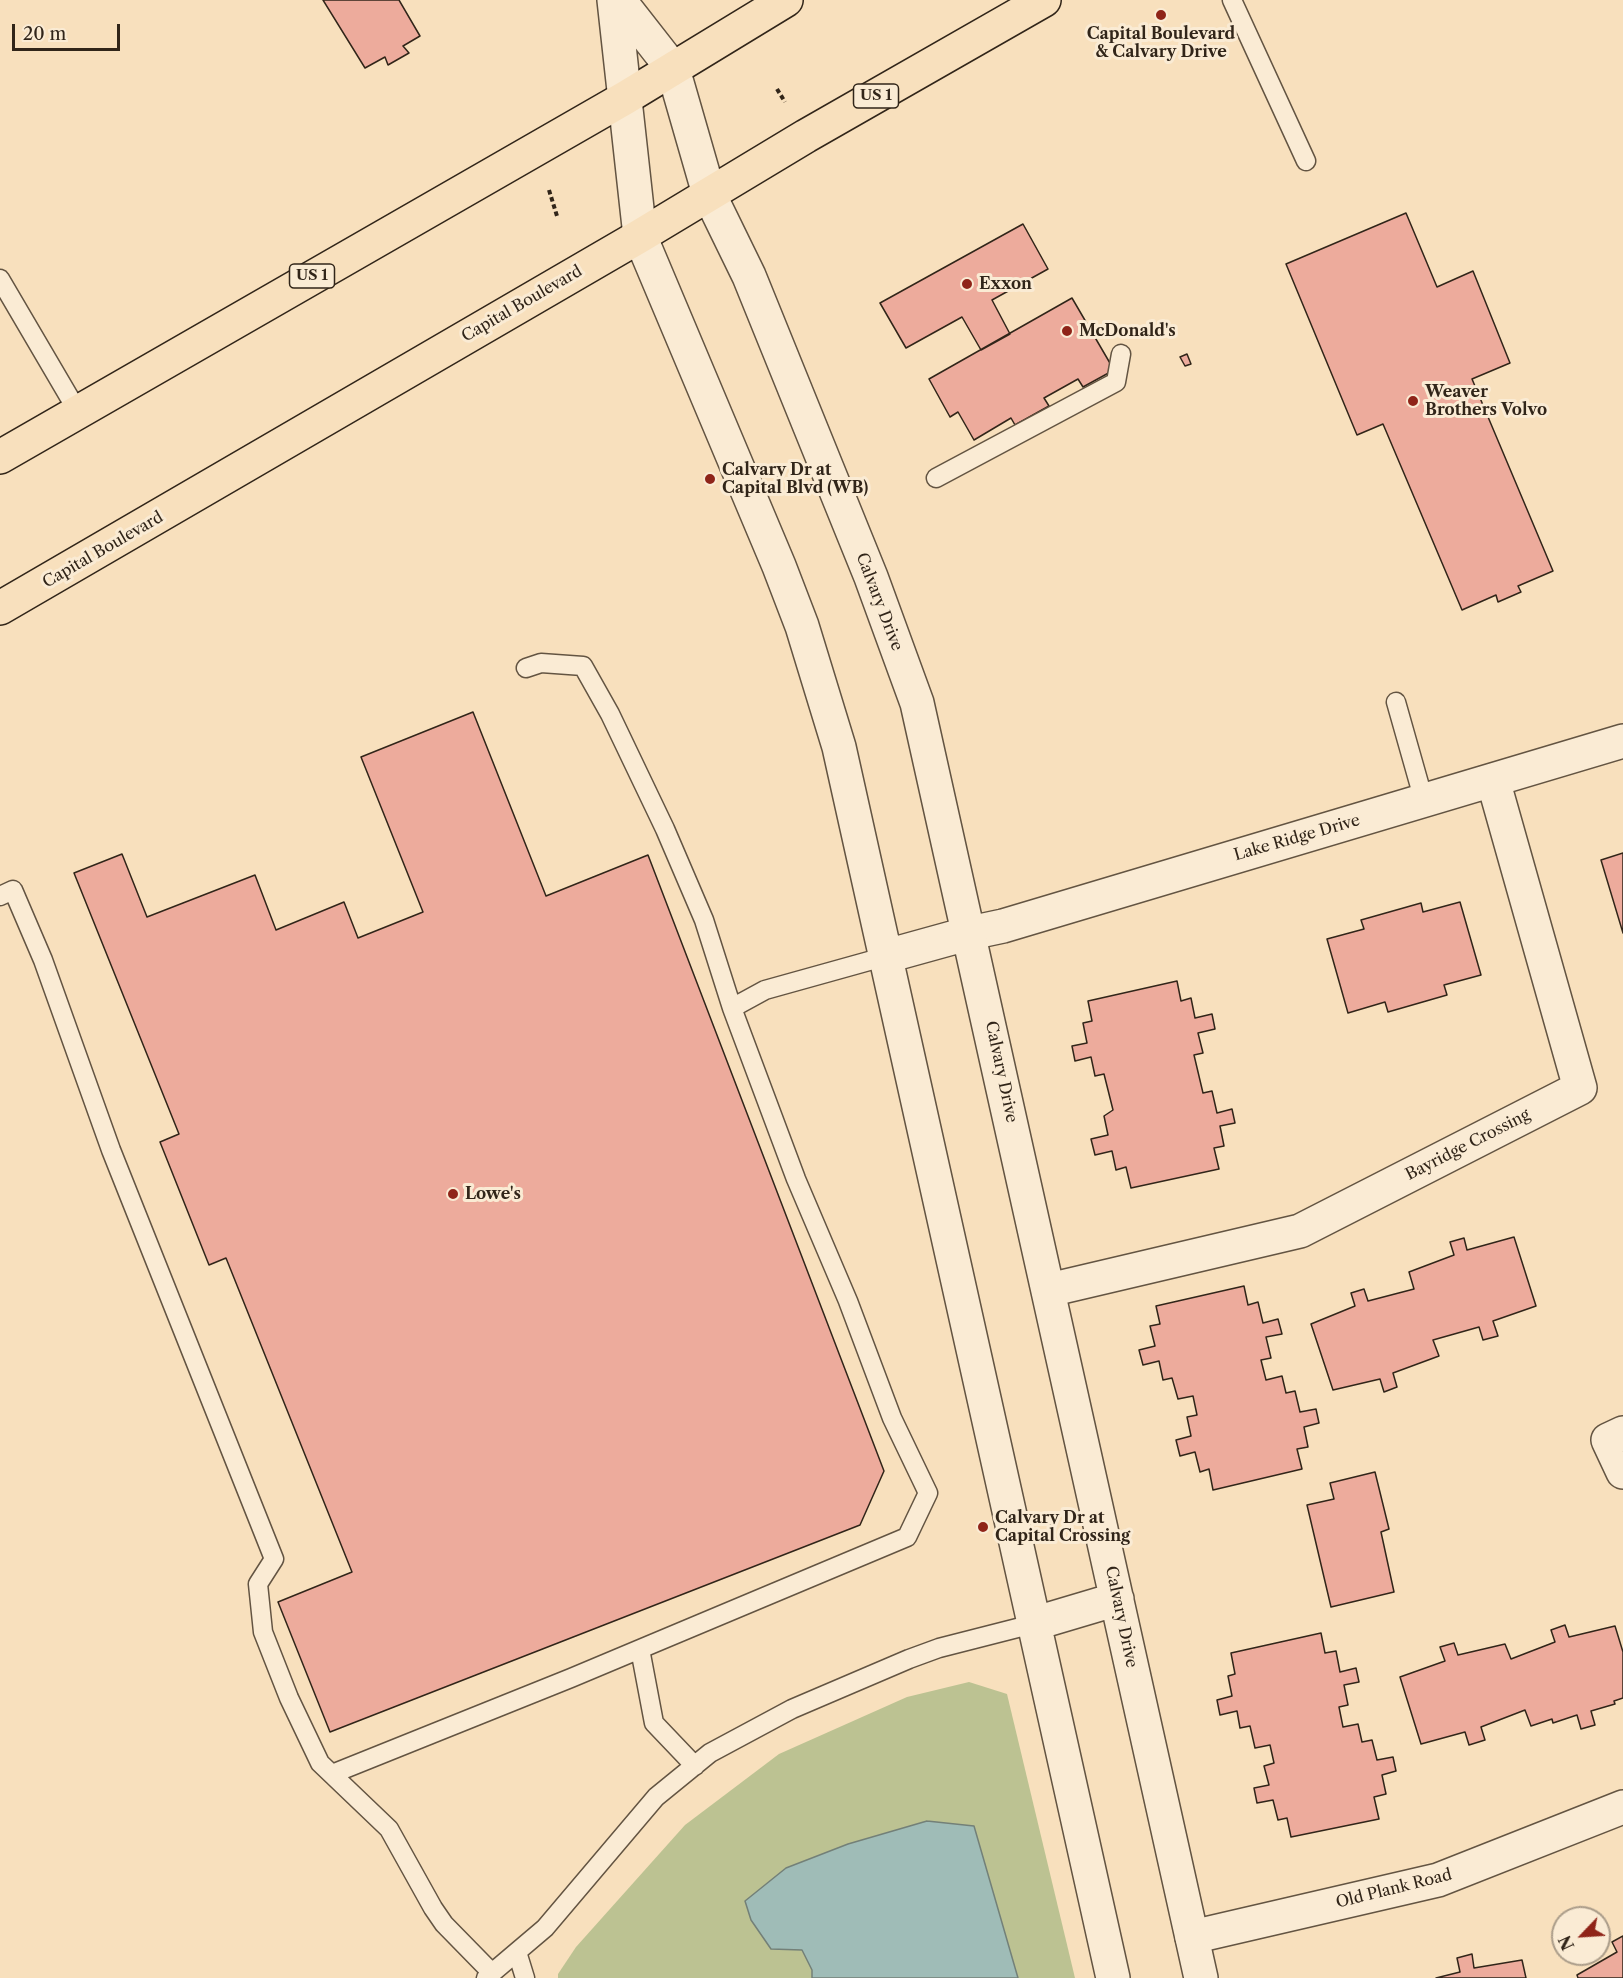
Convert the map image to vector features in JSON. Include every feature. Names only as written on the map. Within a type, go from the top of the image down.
[{"type":"highway","name":"US 1","points":[[0,457],[625,98],[786,0]]},
{"type":"highway","name":"Capital Boulevard","points":[[0,608],[1044,0]]},
{"type":"street","points":[[614,0],[640,236],[802,626],[839,747],[1113,1978]]},
{"type":"street","points":[[619,0],[673,69]]},
{"type":"street","name":"Calvary Drive","points":[[673,69],[709,194],[749,276],[871,577],[917,703],[1201,1978]]},
{"type":"street","name":"Lake Ridge Drive","points":[[887,956],[1003,926],[1623,741]]},
{"type":"street","name":"Bayridge Crossing","points":[[1049,1290],[1300,1231],[1580,1088],[1493,780]]},
{"type":"street","points":[[1623,1433],[1608,1440],[1623,1472]]},
{"type":"street","points":[[1034,1624],[1117,1599]]},
{"type":"street","name":"Old Plank Road","points":[[1192,1937],[1438,1880],[1623,1807]]},
{"type":"lane","points":[[1232,0],[1306,161]]},
{"type":"lane","points":[[0,279],[78,412]]},
{"type":"lane","points":[[936,478],[1116,382],[1121,354]]},
{"type":"lane","points":[[332,1774],[640,1649],[907,1537],[928,1493],[892,1418],[848,1301],[796,1179],[732,1008],[704,920],[665,829],[610,714],[582,666],[541,663],[526,668]]},
{"type":"lane","points":[[1396,702],[1424,801]]},
{"type":"lane","points":[[0,896],[13,890],[44,960],[111,1150],[274,1559],[258,1584],[263,1632],[289,1698],[320,1763],[389,1829],[433,1908],[489,1976],[545,1928],[656,1797],[710,1754],[792,1709],[909,1659],[939,1648],[1034,1624]]},
{"type":"lane","points":[[732,1008],[765,990],[887,956]]},
{"type":"lane","points":[[640,1649],[654,1723],[695,1766]]},
{"type":"lane","points":[[517,1952],[525,1978]]},
{"type":"path","points":[[777,89],[785,102]]},
{"type":"path","points":[[549,190],[557,216]]},
{"type":"green space","points":[[969,1682],[1007,1694],[1075,1978],[558,1978],[558,1974],[576,1947],[685,1825],[779,1754],[907,1697]]},
{"type":"water","points":[[927,1821],[974,1826],[1018,1978],[812,1978],[812,1970],[802,1950],[771,1949],[751,1920],[745,1901],[786,1868],[848,1844]]},
{"type":"building","points":[[323,0],[399,0],[420,36],[403,46],[409,53],[388,65],[385,57],[365,68]]},
{"type":"building","name":"Weaver Brothers Volvo","points":[[1406,213],[1437,287],[1473,271],[1510,363],[1472,379],[1553,571],[1518,586],[1521,592],[1498,602],[1496,595],[1462,610],[1383,424],[1357,435],[1286,264]]},
{"type":"building","name":"Exxon","points":[[1023,224],[1048,269],[992,300],[1010,334],[981,350],[962,317],[906,348],[880,303]]},
{"type":"building","points":[[1072,298],[1114,370],[1083,387],[1078,379],[1044,398],[1049,406],[1015,425],[1011,418],[974,440],[958,412],[950,417],[929,379]]},
{"type":"building","points":[[1187,354],[1191,364],[1185,366],[1180,357]]},
{"type":"building","points":[[473,712],[546,896],[648,855],[884,1471],[860,1525],[330,1732],[278,1602],[352,1572],[226,1258],[209,1265],[160,1142],[179,1134],[74,873],[122,854],[147,917],[255,875],[276,930],[344,902],[358,938],[423,912],[361,757]]},
{"type":"building","points":[[1623,853],[1623,933],[1601,860]]},
{"type":"building","points":[[1460,902],[1481,975],[1444,985],[1447,995],[1388,1012],[1385,1002],[1348,1013],[1327,939],[1364,929],[1361,920],[1421,903],[1423,912]]},
{"type":"building","points":[[1177,981],[1181,1001],[1191,998],[1195,1018],[1212,1014],[1215,1029],[1198,1033],[1203,1053],[1194,1055],[1203,1093],[1212,1091],[1217,1113],[1232,1109],[1235,1123],[1220,1126],[1224,1146],[1214,1148],[1219,1169],[1131,1188],[1126,1167],[1116,1170],[1112,1151],[1095,1155],[1091,1139],[1108,1135],[1104,1116],[1113,1110],[1104,1074],[1095,1076],[1091,1057],[1075,1061],[1072,1046],[1087,1043],[1083,1023],[1092,1021],[1088,1001]]},
{"type":"building","points":[[1514,1237],[1536,1306],[1493,1321],[1498,1336],[1483,1340],[1479,1327],[1433,1340],[1439,1356],[1393,1373],[1397,1387],[1384,1392],[1380,1379],[1333,1390],[1311,1324],[1355,1306],[1351,1293],[1364,1289],[1368,1301],[1414,1289],[1409,1272],[1454,1255],[1450,1242],[1464,1238],[1467,1250]]},
{"type":"building","points":[[1244,1286],[1248,1305],[1258,1302],[1263,1323],[1278,1319],[1282,1334],[1266,1337],[1271,1358],[1261,1360],[1266,1380],[1282,1376],[1286,1393],[1295,1391],[1300,1412],[1316,1409],[1319,1423],[1304,1427],[1308,1447],[1297,1449],[1302,1469],[1213,1490],[1209,1469],[1200,1472],[1195,1452],[1180,1456],[1176,1440],[1191,1436],[1187,1417],[1197,1415],[1193,1396],[1178,1399],[1172,1378],[1163,1380],[1159,1361],[1143,1365],[1139,1350],[1155,1346],[1150,1326],[1160,1324],[1156,1306]]},
{"type":"building","points":[[1375,1472],[1389,1529],[1381,1532],[1394,1592],[1331,1607],[1307,1505],[1334,1499],[1330,1483]]},
{"type":"building","points":[[1565,1625],[1569,1637],[1615,1626],[1623,1652],[1623,1698],[1614,1701],[1615,1704],[1591,1711],[1595,1725],[1581,1729],[1577,1715],[1553,1723],[1552,1719],[1531,1726],[1525,1710],[1481,1727],[1485,1740],[1469,1745],[1465,1732],[1421,1744],[1400,1677],[1445,1661],[1440,1647],[1454,1643],[1458,1655],[1505,1644],[1511,1659],[1555,1642],[1551,1630]]},
{"type":"building","points":[[1321,1633],[1325,1653],[1336,1651],[1340,1672],[1356,1668],[1359,1682],[1344,1685],[1348,1705],[1339,1707],[1343,1727],[1358,1724],[1362,1742],[1372,1740],[1377,1760],[1393,1757],[1396,1771],[1382,1775],[1386,1794],[1374,1797],[1379,1819],[1291,1837],[1287,1818],[1278,1820],[1273,1800],[1257,1803],[1254,1788],[1269,1785],[1264,1766],[1274,1763],[1270,1745],[1255,1748],[1250,1726],[1240,1728],[1237,1711],[1220,1715],[1217,1700],[1232,1696],[1228,1676],[1235,1674],[1231,1653]]},
{"type":"building","points":[[1623,1936],[1623,1978],[1578,1978],[1577,1975],[1593,1966],[1611,1966],[1611,1955],[1617,1952],[1612,1942]]},
{"type":"building","points":[[1472,1954],[1474,1968],[1522,1960],[1526,1978],[1436,1978],[1460,1972],[1457,1958]]},
{"type":"place","name":"Capital Boulevard & Calvary Drive","points":[[1161,15]]},
{"type":"place","name":"Exxon","points":[[967,284]]},
{"type":"place","name":"McDonald's","points":[[1067,331]]},
{"type":"place","name":"Weaver Brothers Volvo","points":[[1413,401]]},
{"type":"place","name":"Calvary Dr at Capital Blvd (WB)","points":[[710,479]]},
{"type":"place","name":"Lowe's","points":[[453,1194]]},
{"type":"place","name":"Calvary Dr at Capital Crossing","points":[[983,1527]]}]
